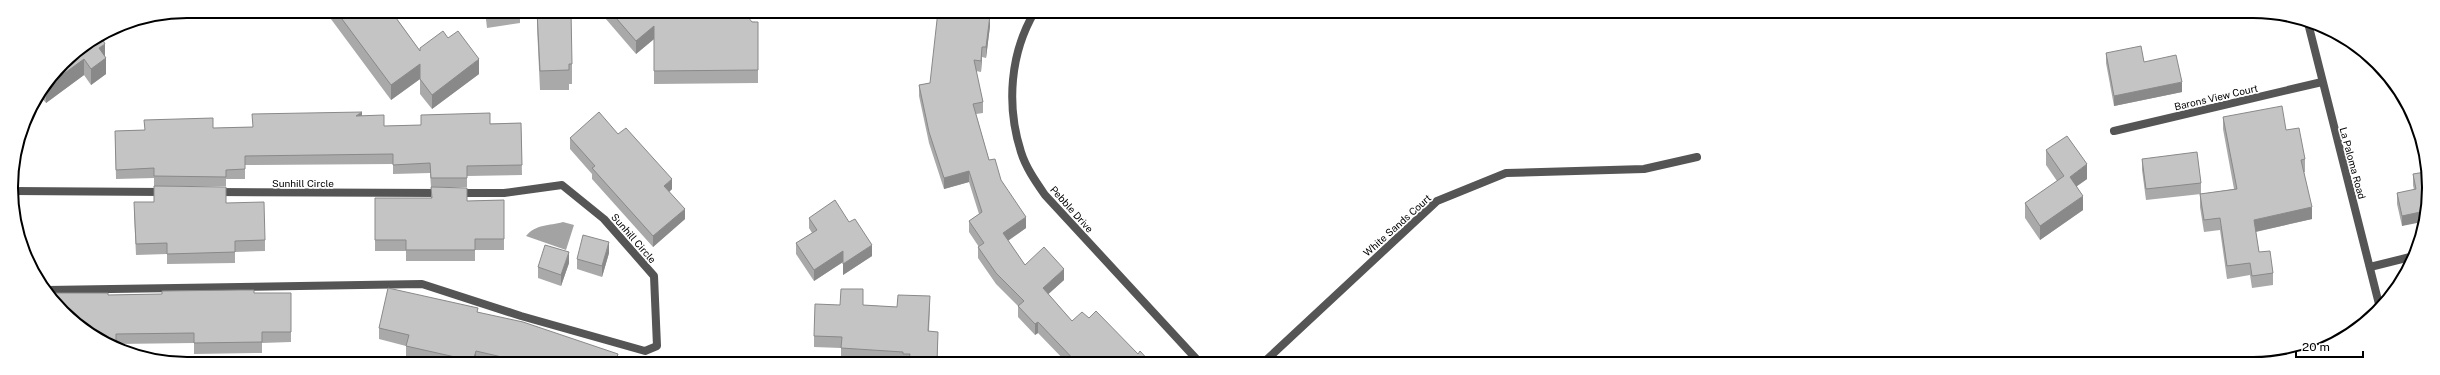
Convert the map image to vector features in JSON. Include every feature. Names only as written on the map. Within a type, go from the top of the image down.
[{"type":"street","name":"Pebble Drive","points":[[1031,18],[1024,30],[1012,78],[1016,128],[1021,152],[1032,175],[1045,195],[1195,357]]},
{"type":"street","name":"La Paloma Road","points":[[2309,28],[2378,301]]},
{"type":"street","name":"Barons View Court","points":[[2114,131],[2322,82]]},
{"type":"street","name":"White Sands Court","points":[[1270,357],[1437,201],[1506,173],[1644,169],[1697,157]]},
{"type":"street","name":"Sunhill Circle","points":[[52,290],[422,284],[521,316],[645,351],[657,346],[654,276],[604,219],[562,185],[504,193],[205,192]]},
{"type":"street","points":[[18,193],[174,192]]},
{"type":"street","points":[[2370,267],[2407,258]]},
{"type":"shaded area","points":[[563,222],[574,225],[566,250],[526,236],[538,227]]},
{"type":"building","points":[[341,18],[396,18],[420,51],[420,48],[443,31],[448,38],[458,31],[479,59],[432,95],[420,79],[420,64],[391,85]]},
{"type":"building","points":[[537,18],[571,18],[572,64],[569,64],[569,70],[540,71]]},
{"type":"building","points":[[616,18],[749,18],[752,22],[758,22],[758,70],[654,71],[654,26],[636,41]]},
{"type":"building","points":[[937,18],[990,18],[986,47],[982,47],[981,61],[974,60],[983,102],[973,104],[989,160],[995,159],[1001,180],[1026,217],[1003,233],[1025,265],[1044,247],[1064,269],[1043,288],[1072,321],[1082,312],[1089,318],[1096,311],[1138,354],[1140,351],[1146,357],[1071,357],[1038,322],[1035,324],[1018,306],[1024,301],[996,273],[978,247],[984,243],[969,221],[982,212],[969,171],[944,178],[929,132],[919,85],[930,83]]},
{"type":"building","points":[[103,41],[105,44],[99,48],[106,58],[91,69],[84,59],[59,77],[84,53]]},
{"type":"building","points":[[2141,46],[2144,62],[2176,55],[2182,82],[2114,96],[2106,53]]},
{"type":"building","points":[[2282,106],[2286,130],[2299,128],[2305,159],[2301,160],[2312,207],[2254,220],[2259,252],[2270,251],[2273,273],[2252,276],[2250,263],[2227,266],[2220,218],[2204,220],[2200,194],[2237,189],[2223,117]]},
{"type":"building","points":[[362,112],[356,116],[384,115],[384,126],[421,125],[421,115],[490,113],[490,124],[521,123],[522,165],[467,166],[467,178],[431,178],[430,163],[393,165],[393,154],[245,156],[245,169],[226,170],[226,177],[154,176],[154,168],[116,170],[115,131],[145,130],[144,120],[213,118],[213,128],[253,127],[252,114]]},
{"type":"building","points":[[599,112],[618,134],[626,128],[672,179],[664,186],[685,209],[653,236],[592,168],[595,166],[570,138]]},
{"type":"building","points":[[2067,136],[2087,164],[2070,177],[2083,196],[2040,226],[2025,203],[2064,176],[2046,150]]},
{"type":"building","points":[[2197,152],[2201,183],[2146,189],[2142,159]]},
{"type":"building","points":[[2422,173],[2421,212],[2402,216],[2397,193],[2416,189],[2413,174]]},
{"type":"building","points":[[154,186],[226,187],[226,203],[264,202],[265,240],[235,241],[235,252],[167,254],[167,243],[136,244],[134,202],[154,202]]},
{"type":"building","points":[[431,187],[467,188],[467,201],[504,200],[504,239],[475,239],[475,250],[406,250],[406,240],[375,240],[375,198],[432,198]]},
{"type":"building","points":[[835,200],[849,222],[855,219],[872,245],[843,264],[843,251],[814,270],[796,243],[817,230],[809,218]]},
{"type":"building","points":[[583,235],[609,242],[602,266],[577,259]]},
{"type":"building","points":[[545,245],[569,252],[561,275],[538,267]]},
{"type":"building","points":[[388,288],[478,308],[477,312],[523,322],[618,354],[617,357],[502,357],[476,351],[474,357],[455,357],[406,346],[409,335],[379,328]]},
{"type":"building","points":[[841,289],[863,289],[863,305],[897,307],[898,295],[930,296],[928,331],[938,332],[937,357],[910,357],[910,354],[903,354],[903,352],[841,348],[842,337],[814,336],[815,304],[840,305]]},
{"type":"building","points":[[254,290],[254,293],[291,293],[291,332],[262,332],[262,342],[194,343],[194,333],[116,334],[116,341],[84,322],[55,293],[108,293],[108,295],[162,294],[162,291]]}]
